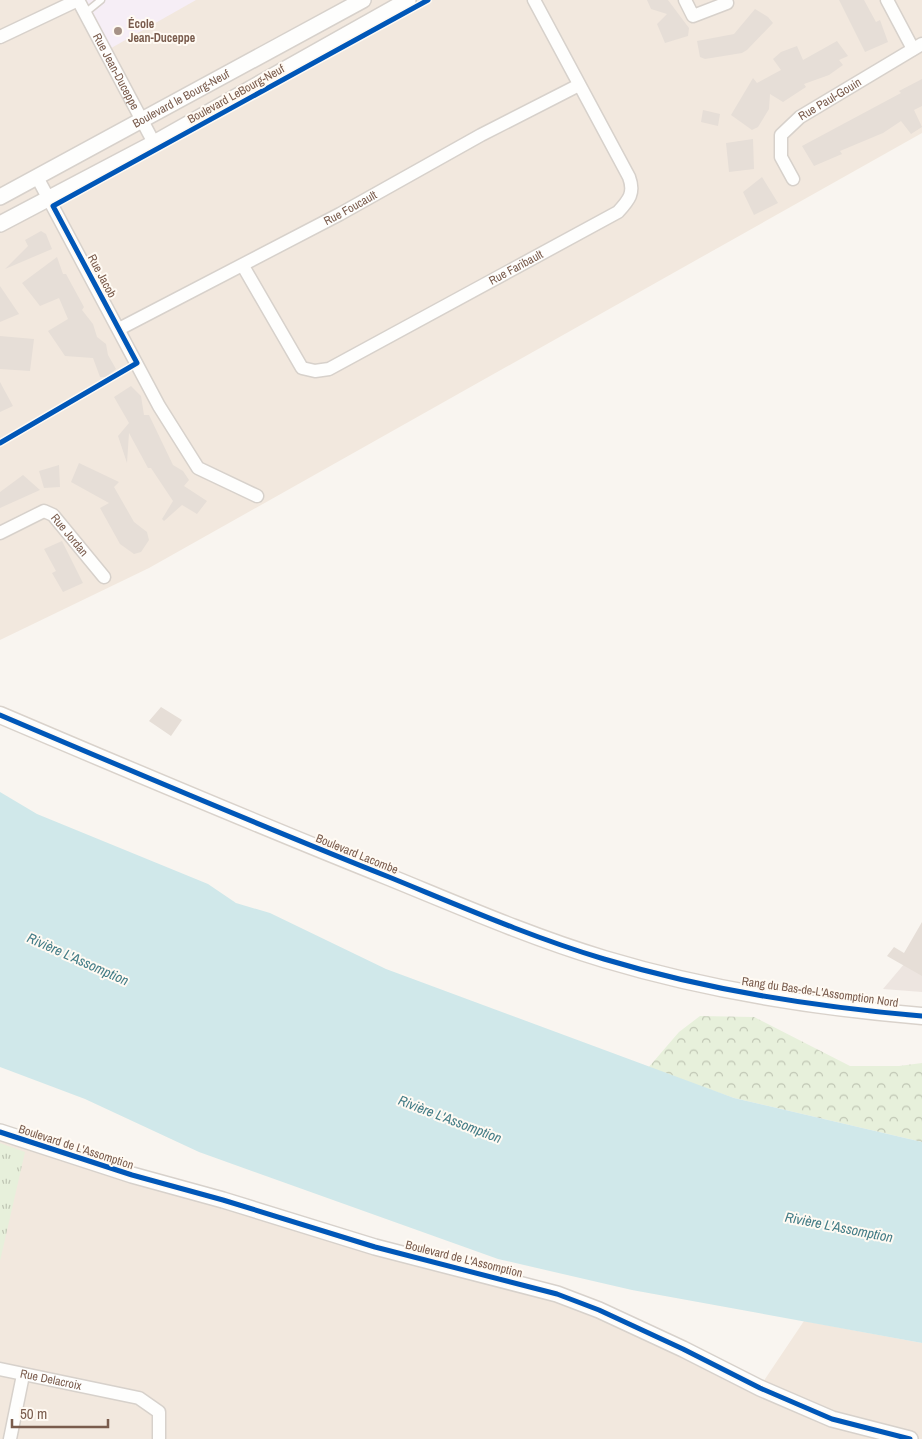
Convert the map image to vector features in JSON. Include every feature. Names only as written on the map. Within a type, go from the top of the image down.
[{"type":"main road","name":"Boulevard Lacombe","points":[[0,715],[258,825],[532,934],[603,958],[715,986]]},
{"type":"main road","name":"Rang du Bas-de-L'Assomption Nord","points":[[715,986],[811,1004],[922,1016]]},
{"type":"street","name":"Rue Jean-Duceppe","points":[[78,0],[154,143]]},
{"type":"street","points":[[0,37],[78,0]]},
{"type":"street","name":"Boulevard le Bourg-Neuf","points":[[0,197],[363,0]]},
{"type":"street","name":"Boulevard le Bourg-Neuf","points":[[0,224],[154,143],[408,0]]},
{"type":"street","name":"Rue Faribault","points":[[243,266],[302,368],[315,370],[329,369],[569,238],[612,217],[622,208],[631,197],[632,188],[534,0]]},
{"type":"street","points":[[685,0],[693,16],[727,3],[726,0]]},
{"type":"street","points":[[887,0],[917,46]]},
{"type":"street","name":"Rue Paul-Gouin","points":[[793,179],[781,157],[781,135],[800,117],[917,46]]},
{"type":"street","name":"Rue Foucault","points":[[120,329],[243,266],[481,134],[580,85]]},
{"type":"street","name":"Rue Jacob","points":[[37,177],[120,329],[158,406],[198,468],[257,496]]},
{"type":"street","name":"Rue Jordan","points":[[0,533],[44,511],[53,515],[104,577]]},
{"type":"street","name":"Boulevard de L'Assomption","points":[[0,1132],[132,1175],[222,1200],[375,1247],[557,1294],[599,1310],[683,1349],[760,1388],[832,1419],[910,1439]]},
{"type":"street","name":"Rue Delacroix","points":[[0,1369],[139,1398],[159,1412],[159,1439]]},
{"type":"street","points":[[10,1439],[23,1375]]},
{"type":"lane","points":[[85,13],[101,0]]},
{"type":"shaded area","points":[[0,0],[922,0],[922,133],[149,568],[0,640]]},
{"type":"shaded area","name":"École Jean-Duceppe","points":[[78,0],[196,0],[106,51]]},
{"type":"shaded area","points":[[922,943],[922,992],[883,989]]},
{"type":"shaded area","points":[[0,1129],[557,1294],[759,1388],[804,1321],[922,1343],[922,1439],[0,1439]]},
{"type":"green space","points":[[700,1016],[754,1017],[850,1066],[899,1066],[922,1063],[922,1142],[734,1098],[648,1068],[679,1032]]},
{"type":"green space","points":[[0,1143],[25,1152],[0,1261]]},
{"type":"water","name":"Rivière L'Assomption","points":[[0,792],[37,814],[208,884],[236,903],[270,913],[386,969],[734,1098],[922,1142],[922,1343],[632,1290],[498,1259],[199,1152],[85,1099],[0,1067]]},
{"type":"building","points":[[647,0],[668,0],[689,28],[688,36],[665,43],[657,24],[667,14],[651,9]]},
{"type":"building","points":[[839,0],[864,0],[876,22],[880,20],[888,42],[865,52]]},
{"type":"building","points":[[755,9],[768,17],[773,23],[747,50],[742,53],[705,59],[700,57],[697,41],[734,34]]},
{"type":"building","points":[[837,41],[848,56],[839,60],[843,65],[829,75],[804,84],[806,87],[783,102],[770,94],[769,109],[758,127],[752,130],[731,115],[753,78],[757,83],[781,70],[773,59],[781,52],[797,46],[803,60]]},
{"type":"building","points":[[922,79],[922,106],[914,110],[922,127],[911,134],[901,121],[883,133],[840,151],[842,154],[814,166],[802,146],[901,93],[899,91]]},
{"type":"building","points":[[703,110],[720,114],[718,126],[701,122]]},
{"type":"building","points":[[753,139],[754,169],[729,172],[726,143]]},
{"type":"building","points":[[762,177],[778,203],[754,215],[743,192]]},
{"type":"building","points":[[41,231],[46,234],[52,249],[5,269],[28,246],[25,240]]},
{"type":"building","points":[[57,257],[63,274],[66,274],[84,307],[82,310],[93,324],[97,337],[106,344],[108,355],[116,369],[106,377],[100,377],[93,358],[65,356],[48,331],[68,319],[59,298],[40,306],[22,283]]},
{"type":"building","points":[[0,286],[19,314],[0,322]]},
{"type":"building","points":[[0,336],[34,339],[30,371],[0,369]]},
{"type":"building","points":[[0,382],[13,406],[0,412]]},
{"type":"building","points":[[131,386],[141,396],[144,415],[149,415],[173,465],[183,471],[189,480],[184,486],[207,501],[197,514],[182,505],[164,521],[162,519],[173,501],[151,468],[148,468],[129,433],[127,463],[118,436],[129,423],[114,397]]},
{"type":"building","points":[[79,463],[119,482],[114,487],[134,522],[147,532],[149,540],[141,552],[134,554],[120,544],[100,508],[109,503],[71,482]]},
{"type":"building","points":[[59,465],[60,487],[44,488],[39,471]]},
{"type":"building","points":[[23,475],[40,490],[0,508],[0,492]]},
{"type":"building","points":[[62,541],[83,583],[63,592],[52,573],[56,571],[44,549]]},
{"type":"building","points":[[161,707],[182,720],[171,736],[149,721]]},
{"type":"building","points":[[922,922],[922,976],[887,956],[894,947],[904,953]]},
{"type":"cycle path","name":"Boulevard LeBourg-Neuf","points":[[0,443],[137,363],[53,206],[428,0]]},
{"type":"cycle path","points":[[0,715],[145,777],[496,921],[604,959],[682,980],[762,996],[842,1008],[922,1016]]},
{"type":"cycle path","points":[[0,1132],[132,1175],[223,1200],[375,1247],[557,1294],[599,1310],[683,1349],[760,1388],[832,1419],[910,1439]]},
{"type":"place","name":"École Jean-Duceppe","points":[[118,31]]}]
